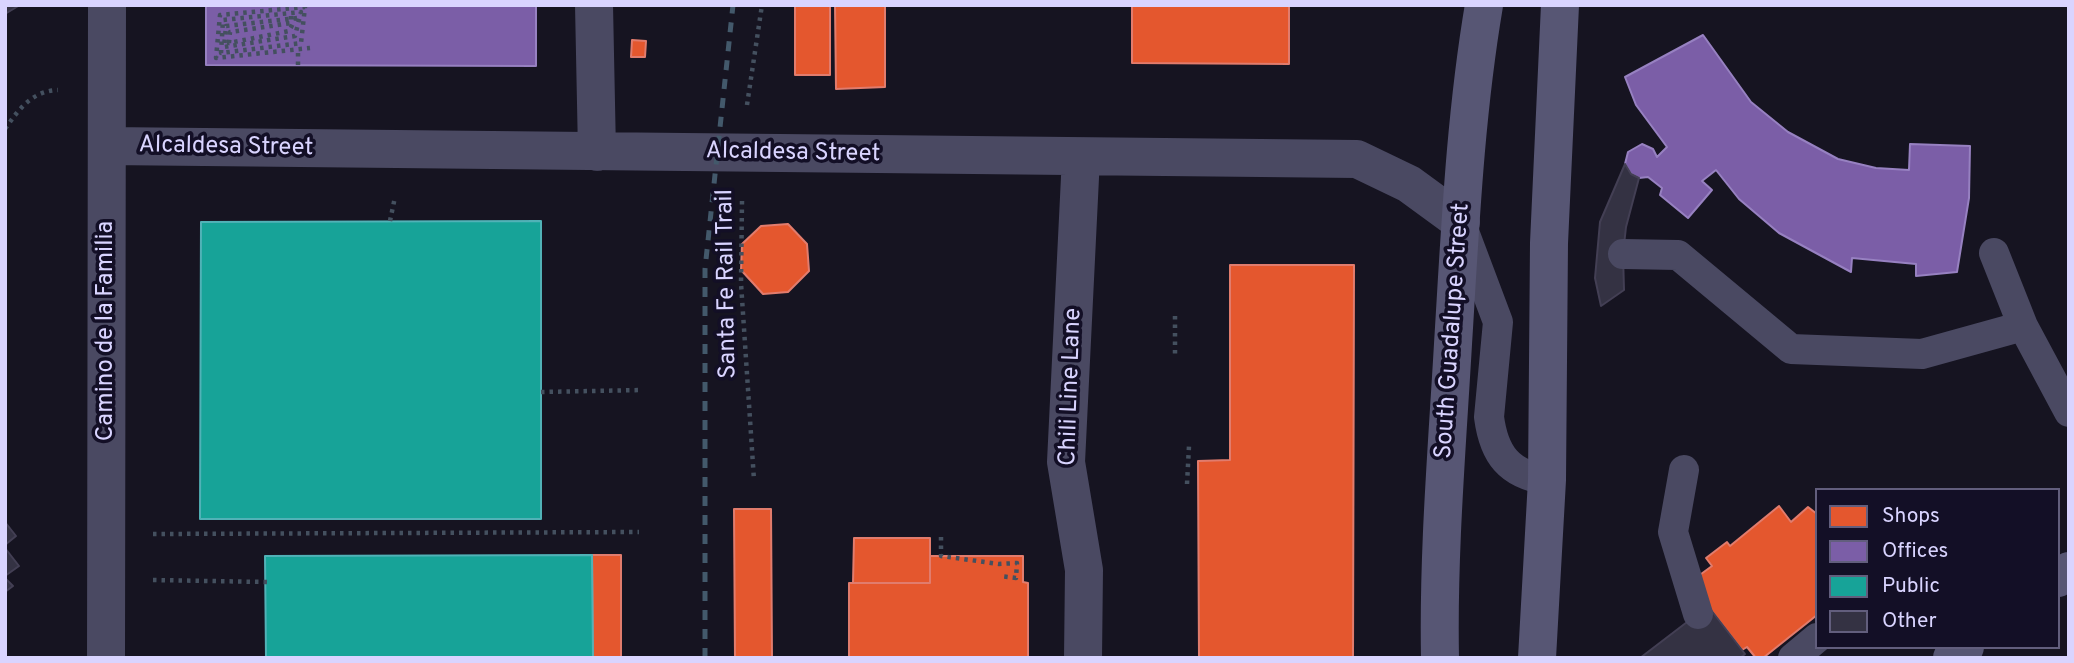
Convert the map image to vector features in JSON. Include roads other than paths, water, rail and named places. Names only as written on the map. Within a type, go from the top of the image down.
[{"type":"main road","name":"South Guadalupe Street","points":[[1440,658],[1445,478],[1470,86],[1484,5]]},
{"type":"main road","points":[[1537,658],[1547,480],[1549,243],[1560,5]]},
{"type":"street","name":"Camino de la Familia","points":[[106,658],[107,5]]},
{"type":"street","points":[[594,5],[597,152]]},
{"type":"street","name":"Alcaldesa Street","points":[[108,146],[1357,159],[1409,184],[1461,222]]},
{"type":"street","name":"Chili Line Lane","points":[[1081,157],[1066,462],[1084,570],[1083,658]]},
{"type":"lane","points":[[1461,222],[1498,322],[1489,417],[1493,439],[1504,458],[1514,468],[1525,476],[1547,480]]},
{"type":"lane","points":[[1994,253],[2022,326],[2069,412]]},
{"type":"lane","points":[[1623,254],[1678,255],[1791,349],[1922,354],[2022,326]]},
{"type":"lane","points":[[1684,470],[1673,532],[1698,614]]},
{"type":"lane","points":[[1793,658],[1815,640]]},
{"type":"railway","points":[[705,658],[705,269],[733,5]]}]
